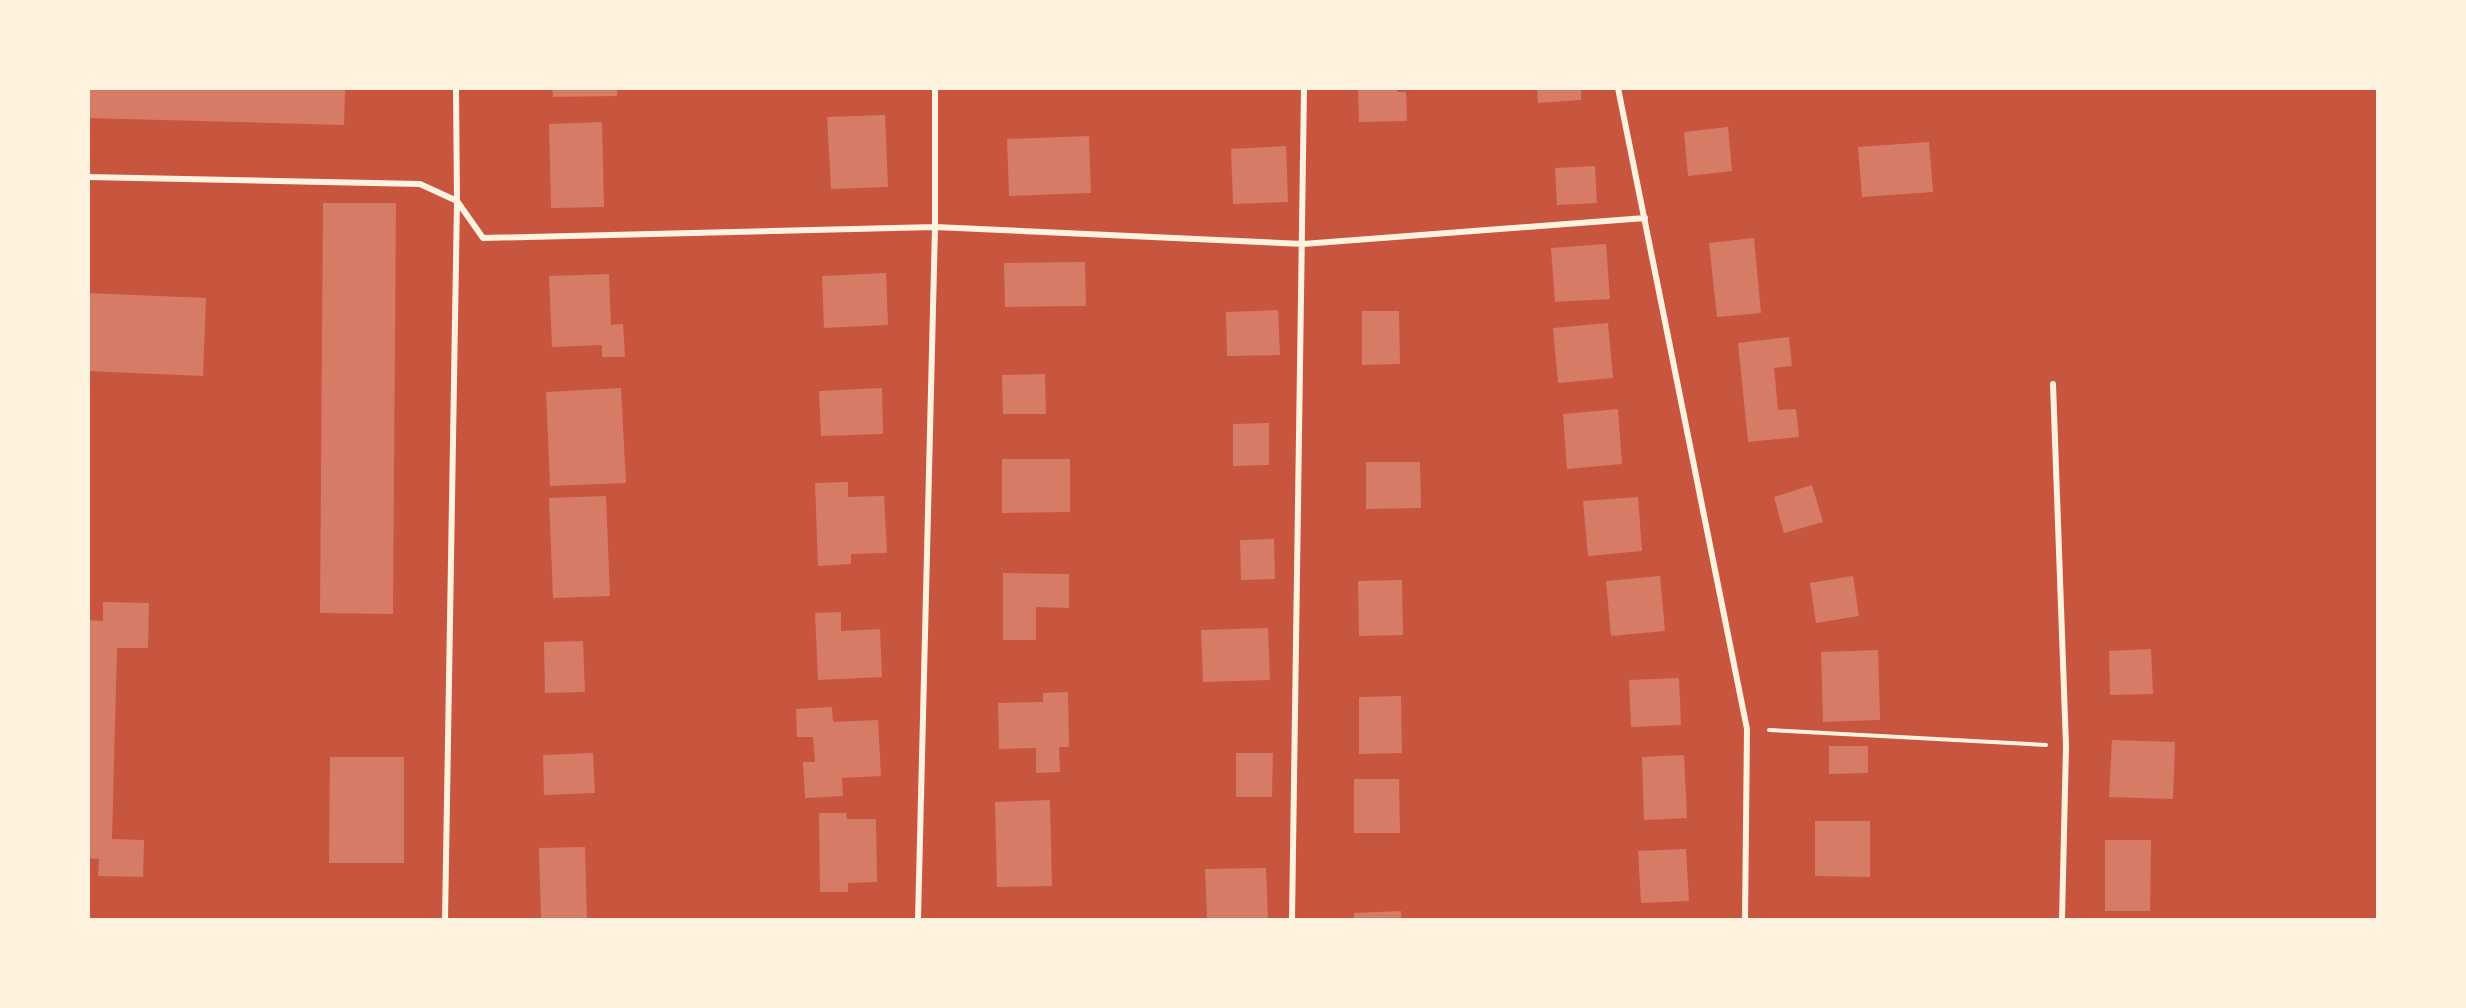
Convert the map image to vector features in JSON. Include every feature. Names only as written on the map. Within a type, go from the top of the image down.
[{"type":"street","points":[[445,920],[458,201],[456,88]]},
{"type":"street","points":[[918,920],[934,227],[935,88]]},
{"type":"street","points":[[1292,920],[1304,88]]},
{"type":"street","points":[[1618,88],[1747,729],[1745,920]]},
{"type":"street","points":[[88,177],[420,184],[458,201],[483,238],[934,227],[1303,244],[1645,218]]},
{"type":"street","points":[[2053,384],[2066,746],[2062,920]]},
{"type":"path","points":[[1747,729],[2066,746]]},
{"type":"building","points":[[88,88],[345,88],[344,125],[88,118]]},
{"type":"building","points":[[552,88],[617,88],[617,96],[553,97]]},
{"type":"building","points":[[1358,88],[1397,88],[1397,92],[1406,92],[1407,121],[1359,122]]},
{"type":"building","points":[[1537,88],[1581,88],[1581,100],[1538,103]]},
{"type":"building","points":[[885,115],[888,187],[831,189],[827,117]]},
{"type":"building","points":[[602,122],[604,207],[551,208],[549,124]]},
{"type":"building","points":[[1728,127],[1732,171],[1688,176],[1684,132]]},
{"type":"building","points":[[1089,136],[1091,193],[1009,196],[1007,139]]},
{"type":"building","points":[[1929,142],[1933,192],[1862,197],[1858,147]]},
{"type":"building","points":[[1286,146],[1288,202],[1233,204],[1231,149]]},
{"type":"building","points":[[1595,166],[1597,203],[1557,205],[1555,168]]},
{"type":"building","points":[[323,203],[396,203],[393,614],[320,613]]},
{"type":"building","points":[[1754,238],[1761,313],[1717,317],[1709,243]]},
{"type":"building","points":[[1606,244],[1610,299],[1555,302],[1551,248]]},
{"type":"building","points":[[1085,262],[1086,306],[1005,307],[1004,263]]},
{"type":"building","points":[[886,273],[888,325],[824,328],[822,276]]},
{"type":"building","points":[[609,274],[611,325],[623,324],[625,357],[602,357],[602,345],[552,347],[549,276]]},
{"type":"building","points":[[88,293],[206,298],[203,376],[88,371]]},
{"type":"building","points":[[1278,310],[1280,355],[1227,356],[1226,312]]},
{"type":"building","points":[[1362,311],[1399,311],[1400,364],[1362,365]]},
{"type":"building","points":[[1608,323],[1613,378],[1558,383],[1553,328]]},
{"type":"building","points":[[1789,337],[1792,366],[1774,368],[1778,410],[1796,409],[1799,437],[1748,442],[1738,343]]},
{"type":"building","points":[[1045,374],[1046,414],[1003,414],[1002,375]]},
{"type":"building","points":[[621,388],[626,483],[550,486],[546,392]]},
{"type":"building","points":[[882,388],[883,434],[821,436],[819,391]]},
{"type":"building","points":[[1618,409],[1622,464],[1567,469],[1563,414]]},
{"type":"building","points":[[1269,423],[1269,465],[1233,466],[1233,424]]},
{"type":"building","points":[[1002,459],[1070,459],[1070,512],[1002,513]]},
{"type":"building","points":[[1366,462],[1420,462],[1421,508],[1366,509]]},
{"type":"building","points":[[848,482],[848,497],[884,496],[887,553],[851,554],[851,564],[818,566],[815,483]]},
{"type":"building","points":[[1812,485],[1823,522],[1784,533],[1774,497]]},
{"type":"building","points":[[606,496],[610,596],[553,598],[549,498]]},
{"type":"building","points":[[1638,497],[1642,551],[1588,556],[1583,501]]},
{"type":"building","points":[[1274,539],[1275,579],[1241,580],[1240,540]]},
{"type":"building","points":[[1003,573],[1069,574],[1069,608],[1036,607],[1036,640],[1003,640]]},
{"type":"building","points":[[1660,576],[1665,631],[1611,636],[1606,581]]},
{"type":"building","points":[[1853,576],[1859,616],[1816,623],[1810,583]]},
{"type":"building","points":[[1402,580],[1403,635],[1359,636],[1358,581]]},
{"type":"building","points":[[103,602],[149,603],[148,648],[117,648],[112,839],[144,840],[143,877],[98,876],[99,859],[88,858],[88,620],[103,621]]},
{"type":"building","points":[[841,612],[841,631],[880,629],[882,677],[818,680],[815,613]]},
{"type":"building","points":[[1268,628],[1270,680],[1203,682],[1201,630]]},
{"type":"building","points":[[583,641],[585,692],[545,693],[544,642]]},
{"type":"building","points":[[2151,649],[2153,694],[2110,695],[2109,651]]},
{"type":"building","points":[[1878,650],[1880,720],[1823,722],[1821,652]]},
{"type":"building","points":[[1679,678],[1681,725],[1631,727],[1629,680]]},
{"type":"building","points":[[1068,692],[1069,747],[1059,747],[1060,772],[1036,773],[1036,748],[999,749],[998,703],[1043,702],[1043,693]]},
{"type":"building","points":[[1401,696],[1402,753],[1359,754],[1359,697]]},
{"type":"building","points":[[832,707],[833,722],[878,720],[881,776],[842,778],[843,796],[805,798],[803,762],[815,762],[813,737],[797,737],[796,709]]},
{"type":"building","points":[[2112,740],[2175,742],[2173,799],[2109,797]]},
{"type":"building","points":[[1829,746],[1868,746],[1868,773],[1829,774]]},
{"type":"building","points":[[593,753],[595,793],[544,795],[543,755]]},
{"type":"building","points":[[1236,753],[1273,753],[1272,797],[1236,797]]},
{"type":"building","points":[[1684,755],[1687,818],[1644,820],[1642,757]]},
{"type":"building","points":[[330,757],[404,757],[404,863],[329,863]]},
{"type":"building","points":[[1354,779],[1399,779],[1400,833],[1354,833]]},
{"type":"building","points":[[1050,800],[1052,886],[997,887],[995,802]]},
{"type":"building","points":[[819,813],[846,813],[847,819],[876,819],[877,882],[848,883],[848,892],[820,892]]},
{"type":"building","points":[[1815,821],[1870,821],[1870,877],[1815,876]]},
{"type":"building","points":[[2105,840],[2151,840],[2150,911],[2105,911]]},
{"type":"building","points":[[585,847],[587,920],[541,920],[539,848]]},
{"type":"building","points":[[1686,849],[1689,901],[1641,903],[1638,851]]},
{"type":"building","points":[[1266,868],[1268,920],[1207,920],[1205,869]]},
{"type":"building","points":[[1401,911],[1401,920],[1354,920],[1354,913]]}]
